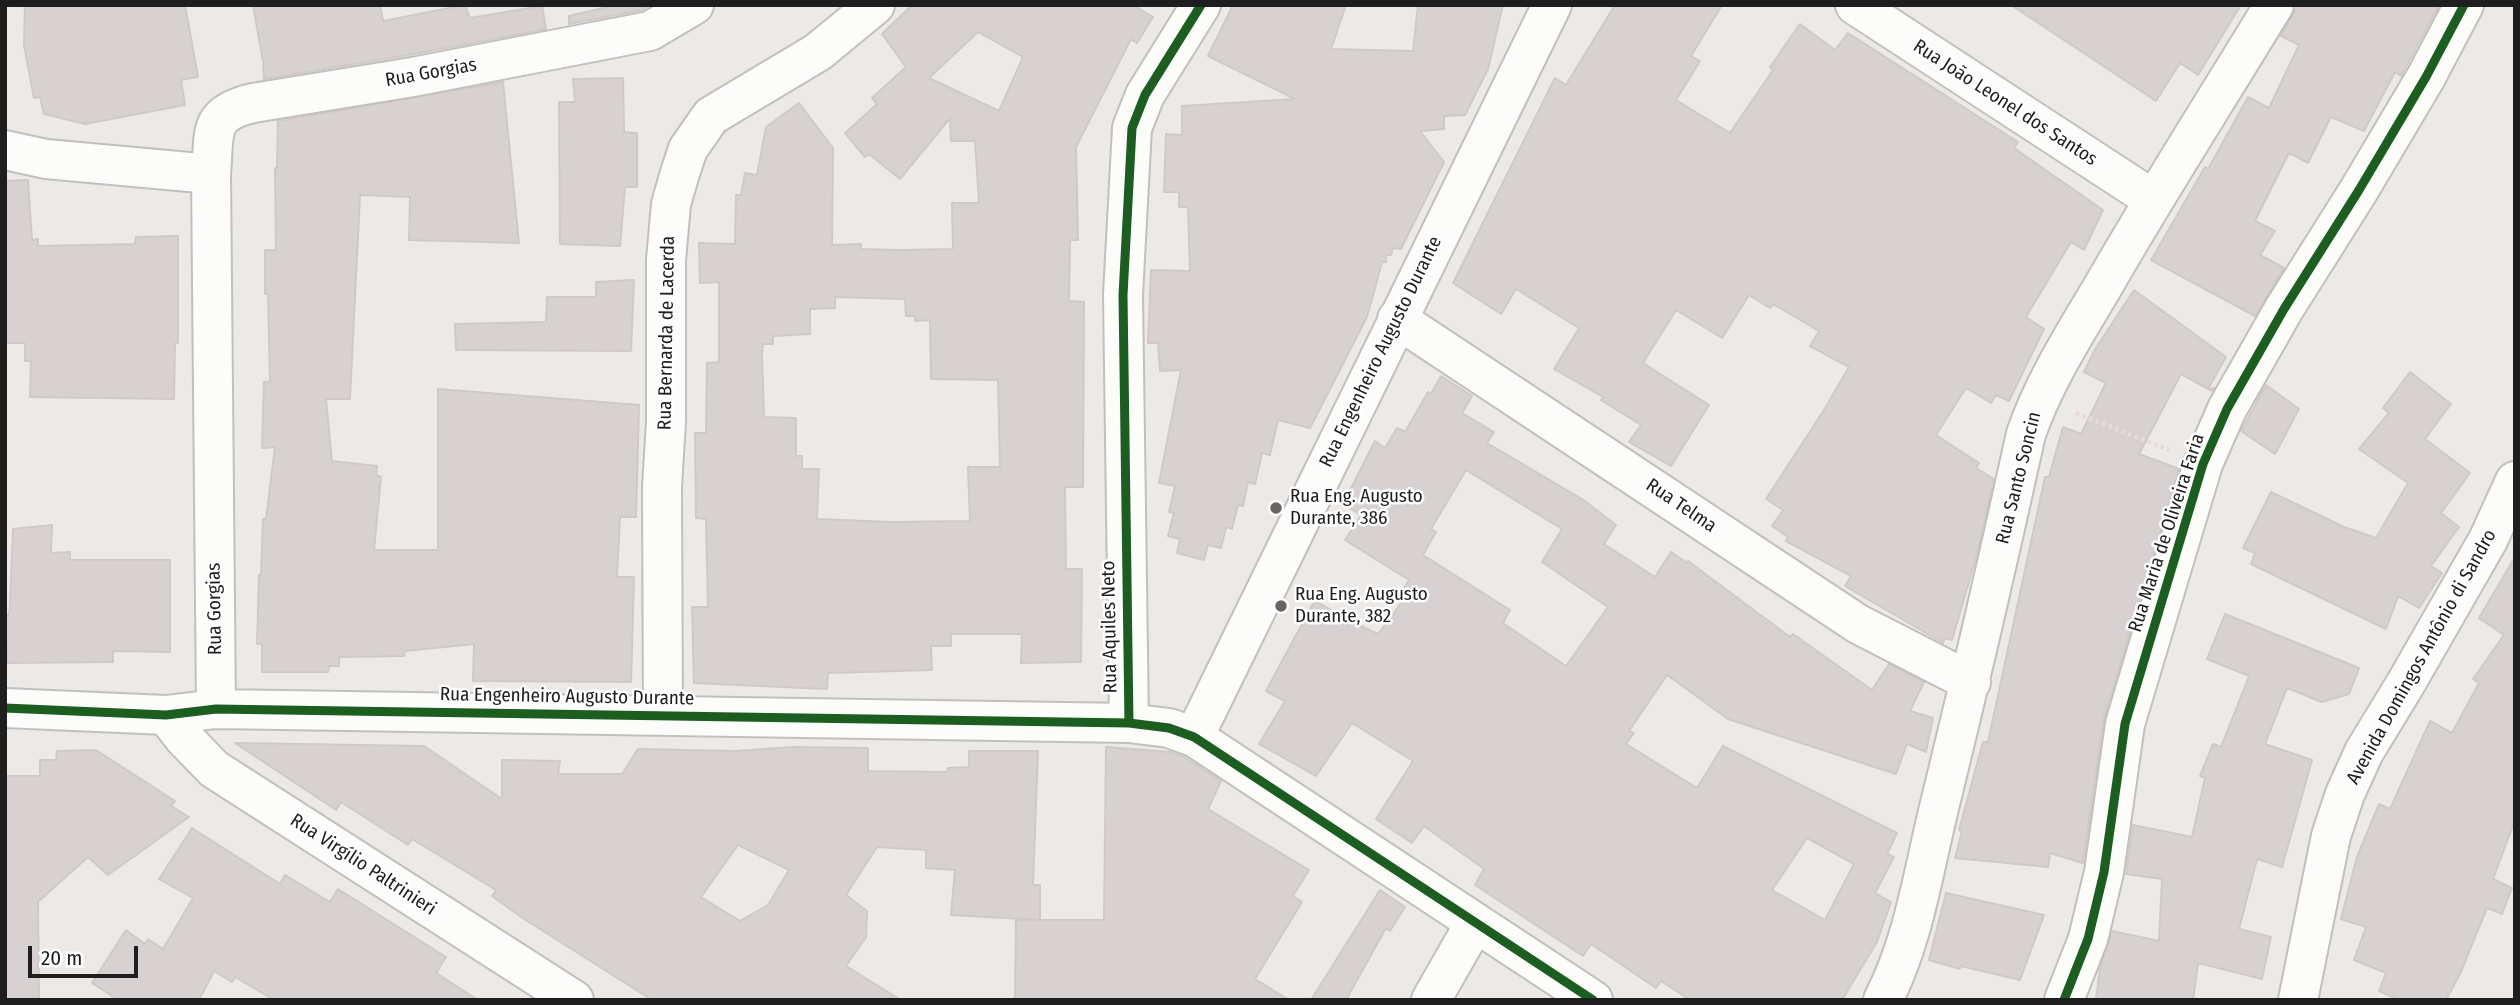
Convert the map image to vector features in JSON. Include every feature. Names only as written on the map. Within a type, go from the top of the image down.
[{"type":"street","name":"Rua Gorgias","points":[[216,709],[211,174],[216,126],[220,116],[253,103],[413,77],[650,31],[694,5]]},
{"type":"street","name":"Rua Bernarda de Lacerda","points":[[663,716],[662,486],[666,422],[666,260],[671,204],[680,173],[688,149],[711,116],[818,52],[875,5]]},
{"type":"street","name":"Rua Aquiles Neto","points":[[1129,723],[1123,295],[1132,128],[1145,95],[1202,5]]},
{"type":"street","name":"Rua Engenheiro Augusto Durante","points":[[1194,737],[1552,5]]},
{"type":"street","name":"Rua João Leonel dos Santos","points":[[1855,5],[2154,200]]},
{"type":"street","name":"Rua Santo Soncin","points":[[1883,1000],[1898,971],[1970,682],[2026,434],[2040,398],[2154,200],[2274,5]]},
{"type":"street","name":"Rua Maria de Oliveira Faria","points":[[2064,1000],[2088,939],[2104,873],[2125,724],[2203,464],[2227,410],[2284,309],[2426,77],[2464,5]]},
{"type":"street","points":[[5,150],[46,159],[211,174]]},
{"type":"street","name":"Rua Telma","points":[[1397,319],[1858,624],[1970,682]]},
{"type":"street","name":"Avenida Domingos Antônio di Sandro","points":[[2298,1000],[2331,836],[2345,794],[2364,752],[2488,540],[2515,481]]},
{"type":"street","name":"Rua Engenheiro Augusto Durante","points":[[5,708],[166,715],[216,709],[1129,723]]},
{"type":"street","name":"Rua Virgílio Paltrinieri","points":[[166,715],[214,769],[574,1000]]},
{"type":"street","points":[[1129,723],[1169,728],[1194,737],[1593,1000]]},
{"type":"street","points":[[1431,1000],[1475,923]]},
{"type":"path","points":[[2040,398],[2203,464]]},
{"type":"building","points":[[25,5],[185,5],[198,77],[181,80],[185,105],[85,124],[44,114],[40,97],[34,98],[24,45]]},
{"type":"building","points":[[253,5],[380,5],[383,21],[465,5],[470,18],[542,6],[546,29],[264,79]]},
{"type":"building","points":[[616,5],[651,5],[642,10],[569,24],[569,16]]},
{"type":"building","points":[[912,5],[1133,5],[1153,17],[1137,43],[1131,39],[1076,147],[1078,240],[1070,240],[1069,301],[1084,302],[1083,487],[1065,487],[1066,569],[1082,569],[1081,662],[1021,663],[1022,634],[951,634],[951,646],[931,646],[932,670],[828,673],[827,689],[694,683],[692,607],[708,607],[706,519],[696,518],[695,433],[706,433],[707,363],[719,362],[719,282],[700,283],[699,243],[735,244],[736,195],[741,195],[745,173],[757,175],[766,127],[799,103],[833,148],[832,245],[861,244],[861,249],[953,249],[952,203],[979,203],[975,141],[951,141],[950,118],[900,179],[869,154],[865,157],[845,133],[877,104],[872,98],[906,67],[882,34]],"holes":[[[978,32],[1023,57],[999,111],[929,78]],[[835,297],[905,299],[906,316],[915,316],[915,321],[930,320],[931,379],[998,380],[1000,467],[968,467],[970,521],[817,519],[819,469],[802,469],[802,456],[796,456],[796,418],[764,417],[762,354],[763,344],[773,344],[773,336],[810,334],[810,309],[835,308]]]},
{"type":"building","points":[[1233,5],[1346,5],[1331,49],[1413,51],[1418,5],[1503,5],[1488,69],[1465,115],[1444,116],[1444,129],[1420,131],[1444,162],[1401,249],[1393,248],[1391,255],[1386,255],[1386,262],[1382,262],[1367,317],[1310,428],[1278,420],[1270,455],[1262,453],[1255,484],[1248,482],[1243,506],[1238,505],[1232,529],[1226,527],[1221,548],[1208,545],[1204,560],[1177,553],[1180,539],[1168,536],[1174,513],[1169,512],[1175,486],[1159,483],[1181,370],[1160,371],[1158,343],[1148,343],[1151,270],[1190,271],[1188,207],[1179,207],[1179,192],[1164,192],[1166,134],[1182,135],[1182,106],[1295,99],[1208,56]]},
{"type":"building","points":[[1615,5],[1722,5],[1691,56],[1700,61],[1676,100],[1730,133],[1773,70],[1770,67],[1800,24],[1835,50],[1848,33],[2018,142],[2014,148],[2103,210],[2084,250],[2071,242],[2026,317],[2044,329],[2009,401],[1996,395],[1991,403],[1966,388],[1936,435],[1979,463],[1976,468],[1994,479],[1977,554],[1952,640],[1945,638],[1943,643],[1845,586],[1851,576],[1786,541],[1788,537],[1772,526],[1783,510],[1766,499],[1849,367],[1810,346],[1819,331],[1773,304],[1770,308],[1749,295],[1722,338],[1676,310],[1643,363],[1709,405],[1671,466],[1629,442],[1641,425],[1601,400],[1603,397],[1554,369],[1579,328],[1516,289],[1501,314],[1453,283],[1555,78],[1566,85]]},
{"type":"building","points":[[2011,5],[2241,5],[2198,75],[2180,63],[2156,101]]},
{"type":"building","points":[[2298,5],[2439,5],[2401,76],[2395,72],[2364,131],[2331,117],[2308,163],[2289,153],[2255,221],[2275,231],[2260,255],[2284,268],[2255,316],[2151,260],[2205,167],[2208,169],[2248,97],[2269,108],[2299,45],[2281,36]]},
{"type":"building","points":[[623,78],[624,132],[637,133],[637,187],[625,187],[620,246],[560,244],[559,102],[575,102],[573,79]]},
{"type":"building","points":[[503,82],[519,243],[409,240],[410,197],[360,195],[350,399],[326,399],[332,461],[377,466],[376,475],[381,477],[374,550],[438,550],[438,389],[639,405],[636,517],[620,517],[617,577],[634,577],[631,682],[473,681],[474,644],[405,651],[404,656],[339,657],[339,666],[329,666],[328,672],[262,672],[262,644],[257,644],[259,575],[263,519],[266,519],[275,447],[262,448],[264,382],[270,382],[265,250],[276,250],[275,168],[278,121]]},
{"type":"building","points":[[28,180],[32,240],[38,239],[38,246],[135,244],[136,237],[178,236],[178,343],[175,343],[174,399],[30,397],[31,361],[25,361],[25,343],[5,343],[5,181]]},
{"type":"building","points":[[634,280],[631,351],[456,350],[455,324],[546,322],[547,297],[596,297],[596,282]]},
{"type":"building","points":[[2134,290],[2226,357],[2208,389],[2181,374],[2139,454],[2179,469],[2104,718],[2083,863],[2050,853],[2048,867],[1955,858],[1962,831],[1959,830],[1983,742],[1988,742],[2045,477],[2049,477],[2063,427],[2081,434],[2106,383],[2084,372],[2094,351]]},
{"type":"building","points":[[2410,372],[2451,404],[2425,439],[2470,473],[2441,513],[2459,527],[2431,566],[2442,573],[2419,608],[2398,596],[2386,629],[2251,564],[2255,553],[2243,548],[2271,492],[2344,527],[2376,538],[2408,483],[2359,449],[2389,413],[2383,408]]},
{"type":"building","points":[[1441,376],[1472,396],[1462,413],[1494,432],[1487,443],[1582,499],[1616,525],[1604,544],[1655,577],[1671,552],[1687,563],[1688,561],[1790,637],[1793,634],[1872,690],[1889,664],[1924,682],[1910,711],[1933,718],[1926,752],[1907,744],[1896,774],[1728,719],[1667,675],[1629,731],[1634,733],[1626,744],[1697,788],[1723,746],[1897,833],[1887,854],[1894,857],[1875,893],[1891,902],[1877,942],[1842,1000],[1690,1000],[1661,981],[1656,988],[1591,944],[1583,956],[1475,885],[1484,869],[1424,826],[1412,843],[1376,819],[1413,761],[1352,723],[1316,776],[1259,744],[1285,701],[1266,691],[1315,600],[1343,618],[1378,634],[1409,592],[1404,588],[1409,580],[1345,540],[1361,515],[1343,504],[1375,441],[1385,448],[1397,428],[1405,432],[1428,392],[1431,394]],"holes":[[[1466,470],[1562,529],[1542,562],[1608,607],[1566,666],[1503,623],[1510,610],[1423,555],[1436,532],[1431,529]],[[1807,838],[1854,864],[1825,920],[1772,890]]]},
{"type":"building","points":[[2266,385],[2299,409],[2275,454],[2241,431]]},
{"type":"building","points":[[52,525],[51,553],[70,552],[70,560],[170,560],[170,652],[113,651],[113,662],[7,663],[6,615],[9,615],[10,604],[13,529]]},
{"type":"building","points":[[2515,557],[2515,820],[2493,879],[2512,888],[2502,914],[2487,908],[2460,974],[2446,1000],[2399,1000],[2379,991],[2386,973],[2354,960],[2366,927],[2341,919],[2357,857],[2379,804],[2390,809],[2430,721],[2452,733],[2479,683],[2473,679],[2504,635],[2479,618]]},
{"type":"building","points":[[2225,614],[2359,668],[2349,694],[2322,702],[2287,688],[2265,744],[2312,760],[2282,867],[2257,859],[2239,929],[2271,937],[2262,979],[2198,963],[2193,1000],[2096,1000],[2100,967],[2112,931],[2159,941],[2162,879],[2126,874],[2133,825],[2192,837],[2205,778],[2200,776],[2213,744],[2221,747],[2249,676],[2207,659]]},
{"type":"building","points":[[235,743],[424,746],[502,799],[502,760],[560,761],[558,774],[622,774],[638,749],[736,751],[792,747],[868,748],[868,771],[947,772],[948,768],[969,767],[969,751],[1038,751],[1033,885],[1040,885],[1040,920],[951,915],[955,870],[926,868],[926,850],[877,847],[846,895],[867,911],[866,937],[846,966],[901,1000],[652,1000],[521,917],[492,896],[496,890],[412,839],[408,845],[341,802],[336,810]],"holes":[[[738,845],[789,870],[768,905],[740,921],[701,897]]]},
{"type":"building","points":[[1106,747],[1170,752],[1184,757],[1221,781],[1208,809],[1309,870],[1293,896],[1302,902],[1255,979],[1289,1000],[1015,1000],[1016,920],[1104,920]]},
{"type":"building","points":[[96,750],[175,801],[171,806],[189,817],[108,875],[88,857],[38,902],[39,1000],[5,1000],[5,776],[40,776],[40,760],[56,760],[57,751]]},
{"type":"building","points":[[192,828],[280,884],[285,875],[330,902],[338,889],[446,957],[436,973],[478,1000],[274,1000],[235,977],[232,982],[214,971],[199,1000],[118,1000],[92,983],[126,930],[145,944],[148,939],[163,949],[193,898],[159,879]]},
{"type":"building","points":[[1380,890],[1405,907],[1390,931],[1386,928],[1346,1000],[1311,1000]]},
{"type":"building","points":[[1946,893],[2044,915],[2020,980],[1961,966],[1960,969],[1929,960]]},
{"type":"cycle path","points":[[1201,5],[1145,95],[1132,128],[1123,295],[1129,723],[1169,728],[1194,737],[1593,1000]]},
{"type":"cycle path","points":[[2064,1000],[2088,939],[2104,872],[2125,724],[2203,464],[2227,409],[2284,309],[2426,77],[2464,5]]},
{"type":"cycle path","points":[[5,708],[166,715],[216,709],[1129,723]]},
{"type":"place","name":"Rua Eng. Augusto Durante, 386","points":[[1276,508]]},
{"type":"place","name":"Rua Eng. Augusto Durante, 382","points":[[1281,606]]}]
